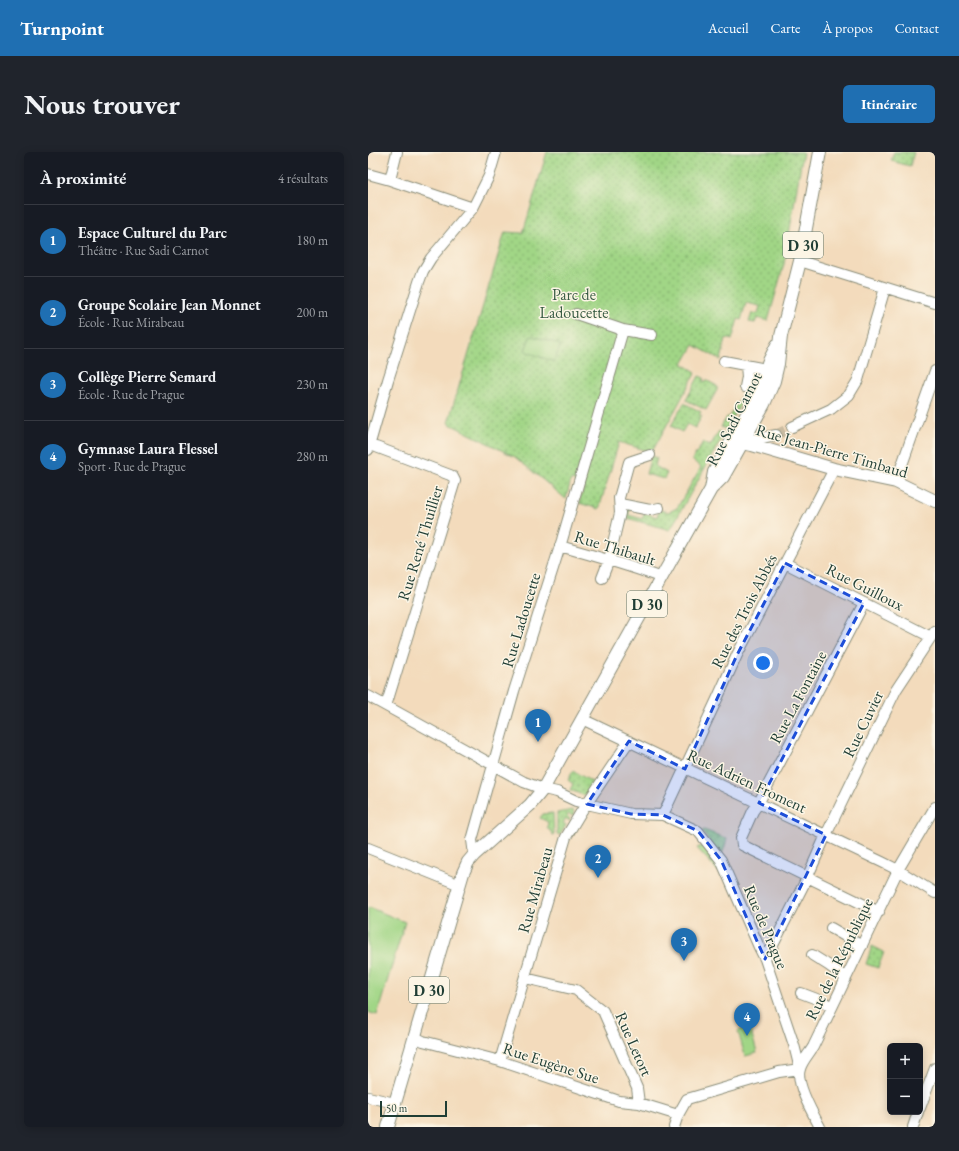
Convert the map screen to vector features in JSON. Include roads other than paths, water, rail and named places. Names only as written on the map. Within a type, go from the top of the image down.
[{"type":"main road","name":"Rue Sadi Carnot","points":[[542,789],[711,489],[723,477],[764,404],[774,381],[778,364],[781,336],[800,262],[820,152]]},
{"type":"main road","name":"Rue Sadi Carnot","points":[[742,443],[768,363],[781,336]]},
{"type":"main road","name":"Rue Jean-Pierre Timbaud","points":[[742,443],[834,469],[896,482],[935,501]]},
{"type":"main road","name":"D 30","points":[[390,1126],[395,1103],[465,867],[474,855],[530,805],[542,789]]},
{"type":"street","points":[[390,180],[397,152]]},
{"type":"street","points":[[368,447],[419,282],[431,258],[473,208],[490,176],[496,152]]},
{"type":"street","points":[[368,174],[473,208]]},
{"type":"street","points":[[800,262],[935,303]]},
{"type":"street","points":[[792,427],[831,409],[849,395],[858,380],[885,288]]},
{"type":"street","points":[[576,314],[623,330],[652,336]]},
{"type":"street","name":"Rue Ladoucette","points":[[474,855],[472,840],[517,684],[579,483],[623,330]]},
{"type":"street","points":[[724,360],[766,369]]},
{"type":"street","points":[[744,387],[747,377],[746,365]]},
{"type":"street","points":[[896,482],[935,371]]},
{"type":"street","points":[[742,443],[776,435]]},
{"type":"street","name":"Rue René Thuillier","points":[[368,447],[376,447],[450,475],[455,481],[386,706]]},
{"type":"street","points":[[602,578],[609,560],[620,513],[619,498],[629,462],[650,454]]},
{"type":"street","name":"Rue des Trois Abbés","points":[[667,817],[685,769],[737,655],[834,469]]},
{"type":"street","points":[[620,504],[650,510],[659,508]]},
{"type":"street","name":"Rue Thibault","points":[[560,546],[609,560],[662,578]]},
{"type":"street","name":"Rue Guilloux","points":[[785,563],[864,603],[933,634]]},
{"type":"street","name":"Rue La Fontaine","points":[[807,878],[742,846],[741,838],[753,811],[864,603]]},
{"type":"street","name":"Rue Cuvier","points":[[765,959],[772,949],[807,878],[826,835],[896,690],[933,634]]},
{"type":"street","points":[[368,696],[494,766],[513,780],[557,792],[586,804],[631,814],[667,817]]},
{"type":"street","name":"Rue Adrien Froment","points":[[582,719],[758,804],[767,806],[898,870],[935,893]]},
{"type":"street","name":"Rue Mirabeau","points":[[500,1062],[566,837],[586,804],[629,741]]},
{"type":"street","name":"Rue de la République","points":[[800,1069],[813,1048],[898,870],[935,807]]},
{"type":"street","name":"Rue de Prague","points":[[667,817],[698,832],[721,860],[765,959],[794,1045],[800,1069]]},
{"type":"street","points":[[368,848],[460,885]]},
{"type":"street","points":[[807,878],[879,912]]},
{"type":"street","points":[[831,928],[862,946]]},
{"type":"street","points":[[812,955],[846,978]]},
{"type":"street","name":"Rue Letort","points":[[525,978],[576,990],[603,1011],[637,1088],[639,1103]]},
{"type":"street","points":[[801,993],[822,1001],[832,1007]]},
{"type":"street","name":"Rue Eugène Sue","points":[[415,1037],[423,1041],[500,1062],[619,1101],[639,1103],[678,1115]]},
{"type":"street","points":[[923,1100],[935,1068]]},
{"type":"street","points":[[674,1127],[678,1115],[687,1099],[779,1072],[800,1069],[799,1079],[803,1091],[820,1127]]},
{"type":"street","points":[[368,1097],[395,1103]]},
{"type":"street","points":[[913,1127],[917,1115]]},
{"type":"tunnel","points":[[776,435],[792,427]]},
{"type":"place","name":"Espace Culturel du Parc","points":[[538,742]]},
{"type":"place","name":"Groupe Scolaire Jean Monnet","points":[[598,878]]},
{"type":"place","name":"Collège Pierre Semard","points":[[684,961]]},
{"type":"place","name":"Gymnase Laura Flessel","points":[[747,1036]]},
{"type":"park label","name":"Parc de Ladoucette","points":[[574,303]]}]
